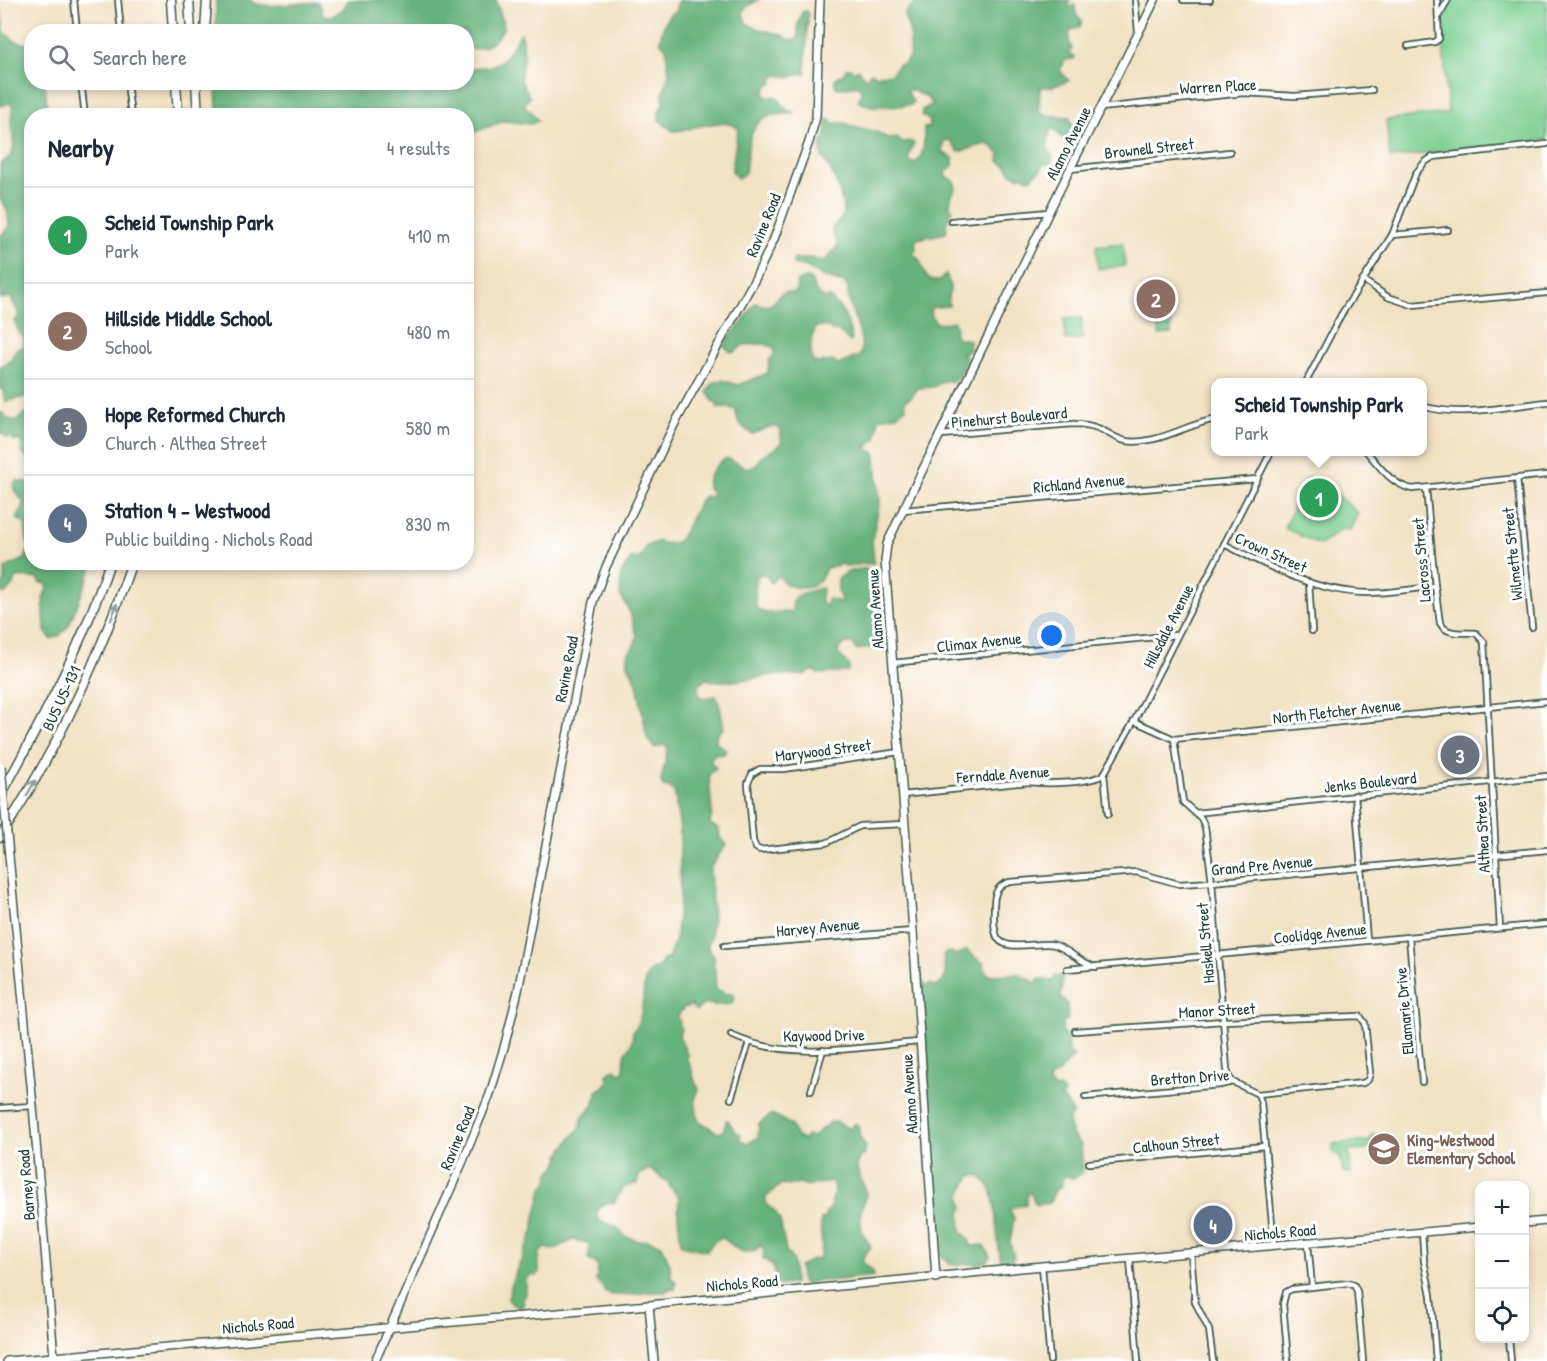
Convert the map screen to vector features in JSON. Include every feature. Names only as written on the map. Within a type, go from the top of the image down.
[{"type":"highway","points":[[171,0],[172,24]]},
{"type":"highway","points":[[189,0],[190,24]]},
{"type":"highway","points":[[206,24],[207,0]]},
{"type":"highway","points":[[176,90],[178,108]]},
{"type":"highway","points":[[197,90],[198,108]]},
{"type":"highway","points":[[199,108],[201,90]]},
{"type":"highway","name":"BUS US-131","points":[[0,797],[29,744],[84,631],[107,570]]},
{"type":"highway","name":"BUS US-131","points":[[0,837],[44,766],[76,701],[108,630],[129,570]]},
{"type":"street","points":[[74,0],[76,24]]},
{"type":"street","points":[[118,0],[120,24]]},
{"type":"street","name":"Ravine Road","points":[[375,1361],[472,1139],[490,1094],[505,1044],[518,991],[593,602],[606,567],[674,425],[762,266],[809,142],[817,107],[820,0]]},
{"type":"street","points":[[1135,0],[1138,32]]},
{"type":"street","name":"Alamo Avenue","points":[[936,1278],[885,552],[903,510],[1155,0]]},
{"type":"street","points":[[1183,0],[1210,0]]},
{"type":"street","points":[[1408,46],[1435,42],[1439,39],[1437,0]]},
{"type":"street","points":[[1438,15],[1448,0]]},
{"type":"street","points":[[82,90],[84,108]]},
{"type":"street","points":[[128,90],[130,108]]},
{"type":"street","name":"Warren Place","points":[[1101,108],[1243,93],[1295,96],[1372,90]]},
{"type":"street","points":[[1308,378],[1341,315],[1392,235],[1420,166],[1428,160],[1442,156],[1547,144]]},
{"type":"street","name":"Brownell Street","points":[[1070,169],[1230,152]]},
{"type":"street","points":[[951,221],[1049,212]]},
{"type":"street","points":[[1392,235],[1448,230]]},
{"type":"street","points":[[1364,280],[1388,297],[1412,305],[1547,293]]},
{"type":"street","points":[[1427,407],[1447,411],[1547,402]]},
{"type":"street","name":"Pinehurst Boulevard","points":[[941,435],[1073,424],[1092,426],[1120,439],[1135,441],[1156,438],[1211,419]]},
{"type":"street","name":"Hillsdale Avenue","points":[[1104,774],[1134,721],[1269,456]]},
{"type":"street","points":[[1371,456],[1390,477],[1404,487],[1426,488],[1547,475]]},
{"type":"street","name":"Wilmette Street","points":[[1517,478],[1532,627]]},
{"type":"street","name":"Richland Avenue","points":[[903,510],[1257,479]]},
{"type":"street","name":"Lacross Street","points":[[1426,488],[1439,620],[1443,628]]},
{"type":"street","name":"Crown Street","points":[[1224,544],[1282,572],[1339,591],[1371,593],[1435,586]]},
{"type":"street","name":"Crown Street","points":[[1309,582],[1312,631]]},
{"type":"street","name":"Althea Street","points":[[1443,628],[1451,632],[1476,633],[1482,639],[1485,650],[1500,928]]},
{"type":"street","name":"Climax Avenue","points":[[892,663],[1176,635]]},
{"type":"street","name":"North Fletcher Avenue","points":[[1134,721],[1174,739],[1547,701]]},
{"type":"street","name":"Haskell Street","points":[[1174,739],[1182,796],[1186,806],[1201,818],[1205,827],[1212,882],[1228,1073],[1233,1082]]},
{"type":"street","name":"Marywood Street","points":[[898,752],[784,769],[760,769],[752,774],[748,783],[753,841],[758,849],[814,846],[838,838],[860,826],[905,824]]},
{"type":"street","name":"Barney Road","points":[[0,759],[54,1357]]},
{"type":"street","points":[[1104,774],[1108,814]]},
{"type":"street","name":"Ferndale Avenue","points":[[902,795],[1028,782],[1040,784],[1092,779],[1104,774]]},
{"type":"street","name":"Jenks Boulevard","points":[[1195,813],[1547,776]]},
{"type":"street","points":[[1355,795],[1367,940]]},
{"type":"street","name":"Grand Pre Avenue","points":[[1096,967],[1084,963],[1055,945],[1012,945],[1001,942],[996,936],[994,903],[995,894],[999,888],[1010,882],[1136,872],[1179,884],[1212,882],[1547,850]]},
{"type":"street","name":"Coolidge Avenue","points":[[1067,969],[1547,924]]},
{"type":"street","name":"Harvey Avenue","points":[[724,946],[913,931]]},
{"type":"street","name":"Ellamarie Drive","points":[[1409,937],[1422,1082]]},
{"type":"street","name":"Manor Street","points":[[1075,1031],[1224,1021],[1360,1016],[1365,1023],[1370,1073],[1365,1082],[1351,1086],[1258,1094]]},
{"type":"street","name":"Kaywood Drive","points":[[731,1035],[749,1043],[781,1049],[823,1050],[919,1042]]},
{"type":"street","points":[[731,1099],[749,1043]]},
{"type":"street","points":[[811,1091],[823,1050]]},
{"type":"street","name":"Bretton Drive","points":[[1085,1097],[1233,1082],[1258,1094]]},
{"type":"street","points":[[1258,1094],[1261,1102],[1274,1246]]},
{"type":"street","points":[[0,1108],[33,1106]]},
{"type":"street","name":"Calhoun Street","points":[[1089,1163],[1265,1146]]},
{"type":"street","points":[[1529,1223],[1547,1221]]},
{"type":"street","name":"Nichols Road","points":[[7,1361],[649,1305],[1042,1266],[1475,1227]]},
{"type":"street","points":[[1422,1232],[1424,1261],[1431,1295],[1436,1361]]},
{"type":"street","points":[[1308,1243],[1312,1286]]},
{"type":"street","points":[[1191,1253],[1196,1302],[1209,1330],[1213,1361]]},
{"type":"street","points":[[1130,1259],[1138,1361]]},
{"type":"street","points":[[1042,1266],[1050,1361]]},
{"type":"street","points":[[1288,1361],[1284,1297],[1286,1292],[1312,1286],[1348,1283],[1357,1291],[1363,1361]]},
{"type":"street","points":[[649,1305],[654,1361]]},
{"type":"street","points":[[1509,1343],[1511,1361]]},
{"type":"street","points":[[99,1352],[100,1361]]},
{"type":"green space","points":[[216,0],[251,0],[255,4],[270,6],[318,2],[322,9],[321,13],[330,16],[342,10],[348,0],[496,0],[504,27],[489,44],[474,49],[474,24],[216,24]]},
{"type":"green space","points":[[678,0],[758,0],[746,7],[743,13],[746,23],[795,40],[798,38],[798,24],[802,12],[807,11],[805,74],[801,73],[791,77],[777,75],[764,93],[767,98],[776,96],[787,110],[794,114],[771,116],[758,123],[749,143],[745,173],[738,178],[732,173],[732,167],[738,128],[731,124],[715,123],[673,131],[659,120],[659,112],[664,102],[663,93],[669,74],[666,48],[660,41],[669,16],[675,13]]},
{"type":"green space","points":[[916,0],[958,0],[968,6],[974,0],[1070,0],[1068,5],[1070,7],[1075,5],[1076,15],[1082,21],[1079,28],[1070,30],[1069,41],[1072,49],[1069,53],[1075,57],[1065,60],[1060,70],[1069,81],[1051,87],[1040,87],[1039,109],[1044,115],[1070,117],[1072,126],[1075,127],[1079,123],[1079,131],[1071,144],[1068,144],[1053,129],[1050,130],[1047,146],[1052,162],[1049,165],[1043,163],[1041,170],[1034,174],[1033,178],[1028,179],[1023,175],[1019,177],[1011,173],[1007,166],[999,161],[1000,154],[992,146],[986,144],[959,152],[952,142],[944,141],[942,152],[953,158],[953,166],[945,176],[954,181],[956,188],[951,197],[950,206],[953,210],[946,224],[946,233],[917,239],[916,250],[912,254],[919,260],[931,280],[939,281],[946,274],[950,287],[949,306],[934,307],[930,310],[937,324],[954,321],[956,328],[954,333],[957,338],[970,340],[969,350],[962,354],[966,358],[963,368],[953,382],[946,380],[933,387],[919,388],[905,400],[906,408],[896,415],[879,418],[876,439],[867,447],[875,453],[880,501],[872,540],[874,563],[846,566],[842,564],[826,568],[819,581],[810,587],[798,588],[787,585],[777,576],[771,583],[767,576],[761,574],[758,575],[756,583],[756,608],[765,613],[791,612],[793,599],[796,596],[823,588],[821,601],[824,605],[827,607],[827,599],[842,602],[838,593],[838,579],[855,570],[874,570],[880,598],[879,618],[884,646],[882,650],[872,647],[856,650],[853,644],[847,643],[840,647],[838,653],[849,665],[847,672],[818,674],[815,671],[803,675],[771,675],[730,681],[706,679],[698,686],[699,695],[702,698],[716,696],[718,700],[724,728],[716,735],[716,743],[726,749],[722,755],[715,753],[710,761],[716,768],[709,775],[712,814],[710,824],[719,829],[720,838],[726,845],[710,868],[713,920],[707,947],[715,958],[713,966],[716,989],[727,994],[732,993],[735,997],[733,1003],[713,1006],[704,1004],[696,1011],[692,1006],[685,1007],[678,1015],[681,1029],[679,1036],[699,1089],[695,1099],[698,1120],[718,1133],[725,1129],[726,1120],[728,1120],[735,1131],[741,1135],[739,1139],[747,1143],[758,1138],[759,1124],[772,1114],[791,1125],[796,1136],[804,1141],[806,1136],[814,1137],[830,1122],[837,1122],[850,1129],[854,1123],[858,1125],[860,1137],[866,1147],[864,1155],[859,1157],[857,1164],[866,1193],[861,1212],[861,1224],[871,1247],[864,1256],[863,1263],[873,1271],[874,1276],[802,1283],[799,1267],[819,1259],[821,1254],[821,1220],[830,1210],[834,1193],[831,1181],[811,1185],[782,1184],[766,1197],[766,1205],[774,1210],[780,1220],[786,1251],[793,1260],[794,1284],[776,1285],[774,1269],[763,1259],[764,1250],[760,1245],[756,1250],[745,1252],[738,1250],[723,1238],[715,1241],[706,1251],[681,1245],[679,1197],[669,1186],[669,1182],[649,1169],[639,1175],[638,1184],[624,1188],[615,1202],[601,1205],[596,1214],[599,1221],[616,1226],[626,1237],[639,1241],[648,1240],[662,1245],[670,1265],[671,1277],[676,1282],[675,1289],[626,1295],[604,1292],[604,1288],[596,1281],[598,1268],[596,1263],[588,1260],[590,1244],[578,1243],[575,1239],[553,1250],[545,1248],[539,1253],[539,1272],[537,1276],[531,1275],[526,1279],[526,1295],[522,1298],[524,1304],[520,1308],[508,1299],[513,1279],[534,1230],[542,1190],[548,1181],[549,1174],[557,1165],[563,1149],[581,1126],[582,1118],[593,1106],[598,1090],[608,1081],[607,1075],[615,1069],[621,1073],[624,1071],[625,1054],[632,1043],[633,1031],[638,1024],[647,975],[659,967],[663,960],[669,958],[676,935],[680,896],[680,829],[674,791],[669,787],[664,787],[661,782],[668,747],[664,745],[654,748],[647,738],[637,683],[628,664],[627,655],[634,646],[637,636],[629,610],[620,595],[621,573],[632,557],[636,559],[641,557],[646,546],[659,541],[673,543],[680,539],[700,501],[704,496],[712,495],[711,490],[707,488],[707,483],[710,474],[719,463],[727,458],[747,468],[756,464],[762,456],[780,444],[779,427],[769,427],[753,434],[740,425],[736,410],[725,407],[717,408],[717,403],[707,392],[713,383],[722,380],[738,385],[768,373],[769,360],[775,351],[773,347],[764,344],[743,345],[735,352],[731,352],[724,346],[755,303],[766,306],[772,304],[781,294],[796,293],[797,281],[807,278],[811,280],[819,295],[825,299],[829,297],[839,307],[847,322],[852,340],[850,342],[840,332],[831,331],[829,327],[817,326],[811,343],[813,362],[833,361],[838,365],[861,355],[861,337],[850,304],[848,287],[844,283],[826,278],[805,266],[793,264],[793,260],[811,258],[824,262],[837,247],[838,242],[832,233],[832,228],[842,218],[843,208],[837,185],[821,151],[822,141],[826,136],[827,119],[834,123],[844,123],[875,131],[889,139],[897,138],[902,143],[908,141],[914,143],[909,156],[910,162],[915,163],[921,156],[924,128],[929,127],[930,121],[922,115],[922,110],[933,104],[924,95],[910,90],[907,91],[913,102],[911,105],[877,106],[858,101],[861,93],[860,87],[837,88],[835,85],[835,79],[845,73],[846,68],[854,72],[858,69],[866,79],[871,72],[876,75],[891,74],[898,65],[904,64],[910,55],[910,35],[904,16]]},
{"type":"green space","points":[[1440,0],[1547,0],[1547,140],[1390,158],[1386,120],[1448,113]]},
{"type":"green space","points":[[0,6],[4,32],[15,41],[24,43],[24,90],[46,90],[47,108],[24,108],[24,342],[17,328],[15,321],[18,314],[11,297],[0,299],[0,236],[9,225],[7,209],[0,199],[0,164],[11,154],[14,145],[12,105],[10,103],[0,106]]},
{"type":"green space","points":[[521,33],[524,54],[520,79],[530,98],[525,102],[526,109],[531,111],[538,121],[531,124],[504,121],[474,132],[474,108],[217,108],[216,90],[474,90],[474,68],[487,67],[498,63]]},
{"type":"green space","points":[[1123,243],[1125,266],[1098,269],[1096,246]]},
{"type":"green space","points":[[1168,304],[1171,334],[1159,335],[1156,305]]},
{"type":"green space","points":[[1081,318],[1083,339],[1066,340],[1064,319]]},
{"type":"green space","points":[[24,347],[24,397],[5,401],[3,391],[0,389],[0,367],[10,360],[16,349]]},
{"type":"green space","points":[[0,413],[15,421],[24,414],[24,455],[19,440],[15,441],[11,437],[0,434]]},
{"type":"green space","points":[[1307,478],[1325,484],[1358,513],[1350,530],[1342,529],[1320,545],[1284,528]]},
{"type":"green space","points":[[17,481],[24,482],[24,502],[14,490],[14,484]]},
{"type":"green space","points":[[24,502],[24,523],[18,520]]},
{"type":"green space","points":[[24,559],[24,570],[91,570],[69,625],[59,636],[51,639],[45,631],[43,598],[48,586],[40,583],[37,578],[18,578],[5,594],[2,593],[0,588],[5,581],[5,568]]},
{"type":"green space","points":[[967,950],[984,963],[985,971],[989,975],[1019,974],[1036,983],[1039,979],[1052,981],[1056,976],[1062,976],[1060,996],[1067,1004],[1068,1019],[1063,1022],[1062,1032],[1067,1038],[1068,1050],[1074,1056],[1059,1073],[1051,1077],[1049,1083],[1055,1089],[1059,1088],[1063,1091],[1064,1095],[1060,1097],[1064,1099],[1073,1113],[1068,1121],[1071,1134],[1081,1145],[1083,1171],[1074,1179],[1066,1176],[1063,1178],[1061,1186],[1054,1192],[1050,1203],[1036,1205],[1030,1192],[1027,1194],[1026,1205],[1012,1207],[1010,1210],[1014,1218],[1010,1243],[1014,1257],[1008,1263],[1001,1261],[992,1191],[979,1175],[972,1176],[961,1195],[963,1207],[960,1215],[961,1231],[969,1239],[971,1246],[984,1245],[990,1257],[988,1261],[977,1264],[948,1264],[942,1257],[939,1244],[919,977],[921,976],[925,986],[930,984],[936,987],[941,984],[945,976],[944,953],[951,952],[957,955]]},
{"type":"green space","points":[[1374,1134],[1376,1136],[1370,1143],[1371,1149],[1349,1151],[1351,1173],[1343,1173],[1340,1156],[1333,1152],[1333,1144],[1369,1141]]},
{"type":"place","name":"Hillside Middle School","points":[[1156,299]]},
{"type":"place","name":"Scheid Township Park","points":[[1319,498]]},
{"type":"place","name":"Hope Reformed Church","points":[[1460,755]]},
{"type":"place","name":"King-Westwood Elementary School","points":[[1384,1149]]},
{"type":"place","name":"Station 4 - Westwood","points":[[1213,1225]]}]
